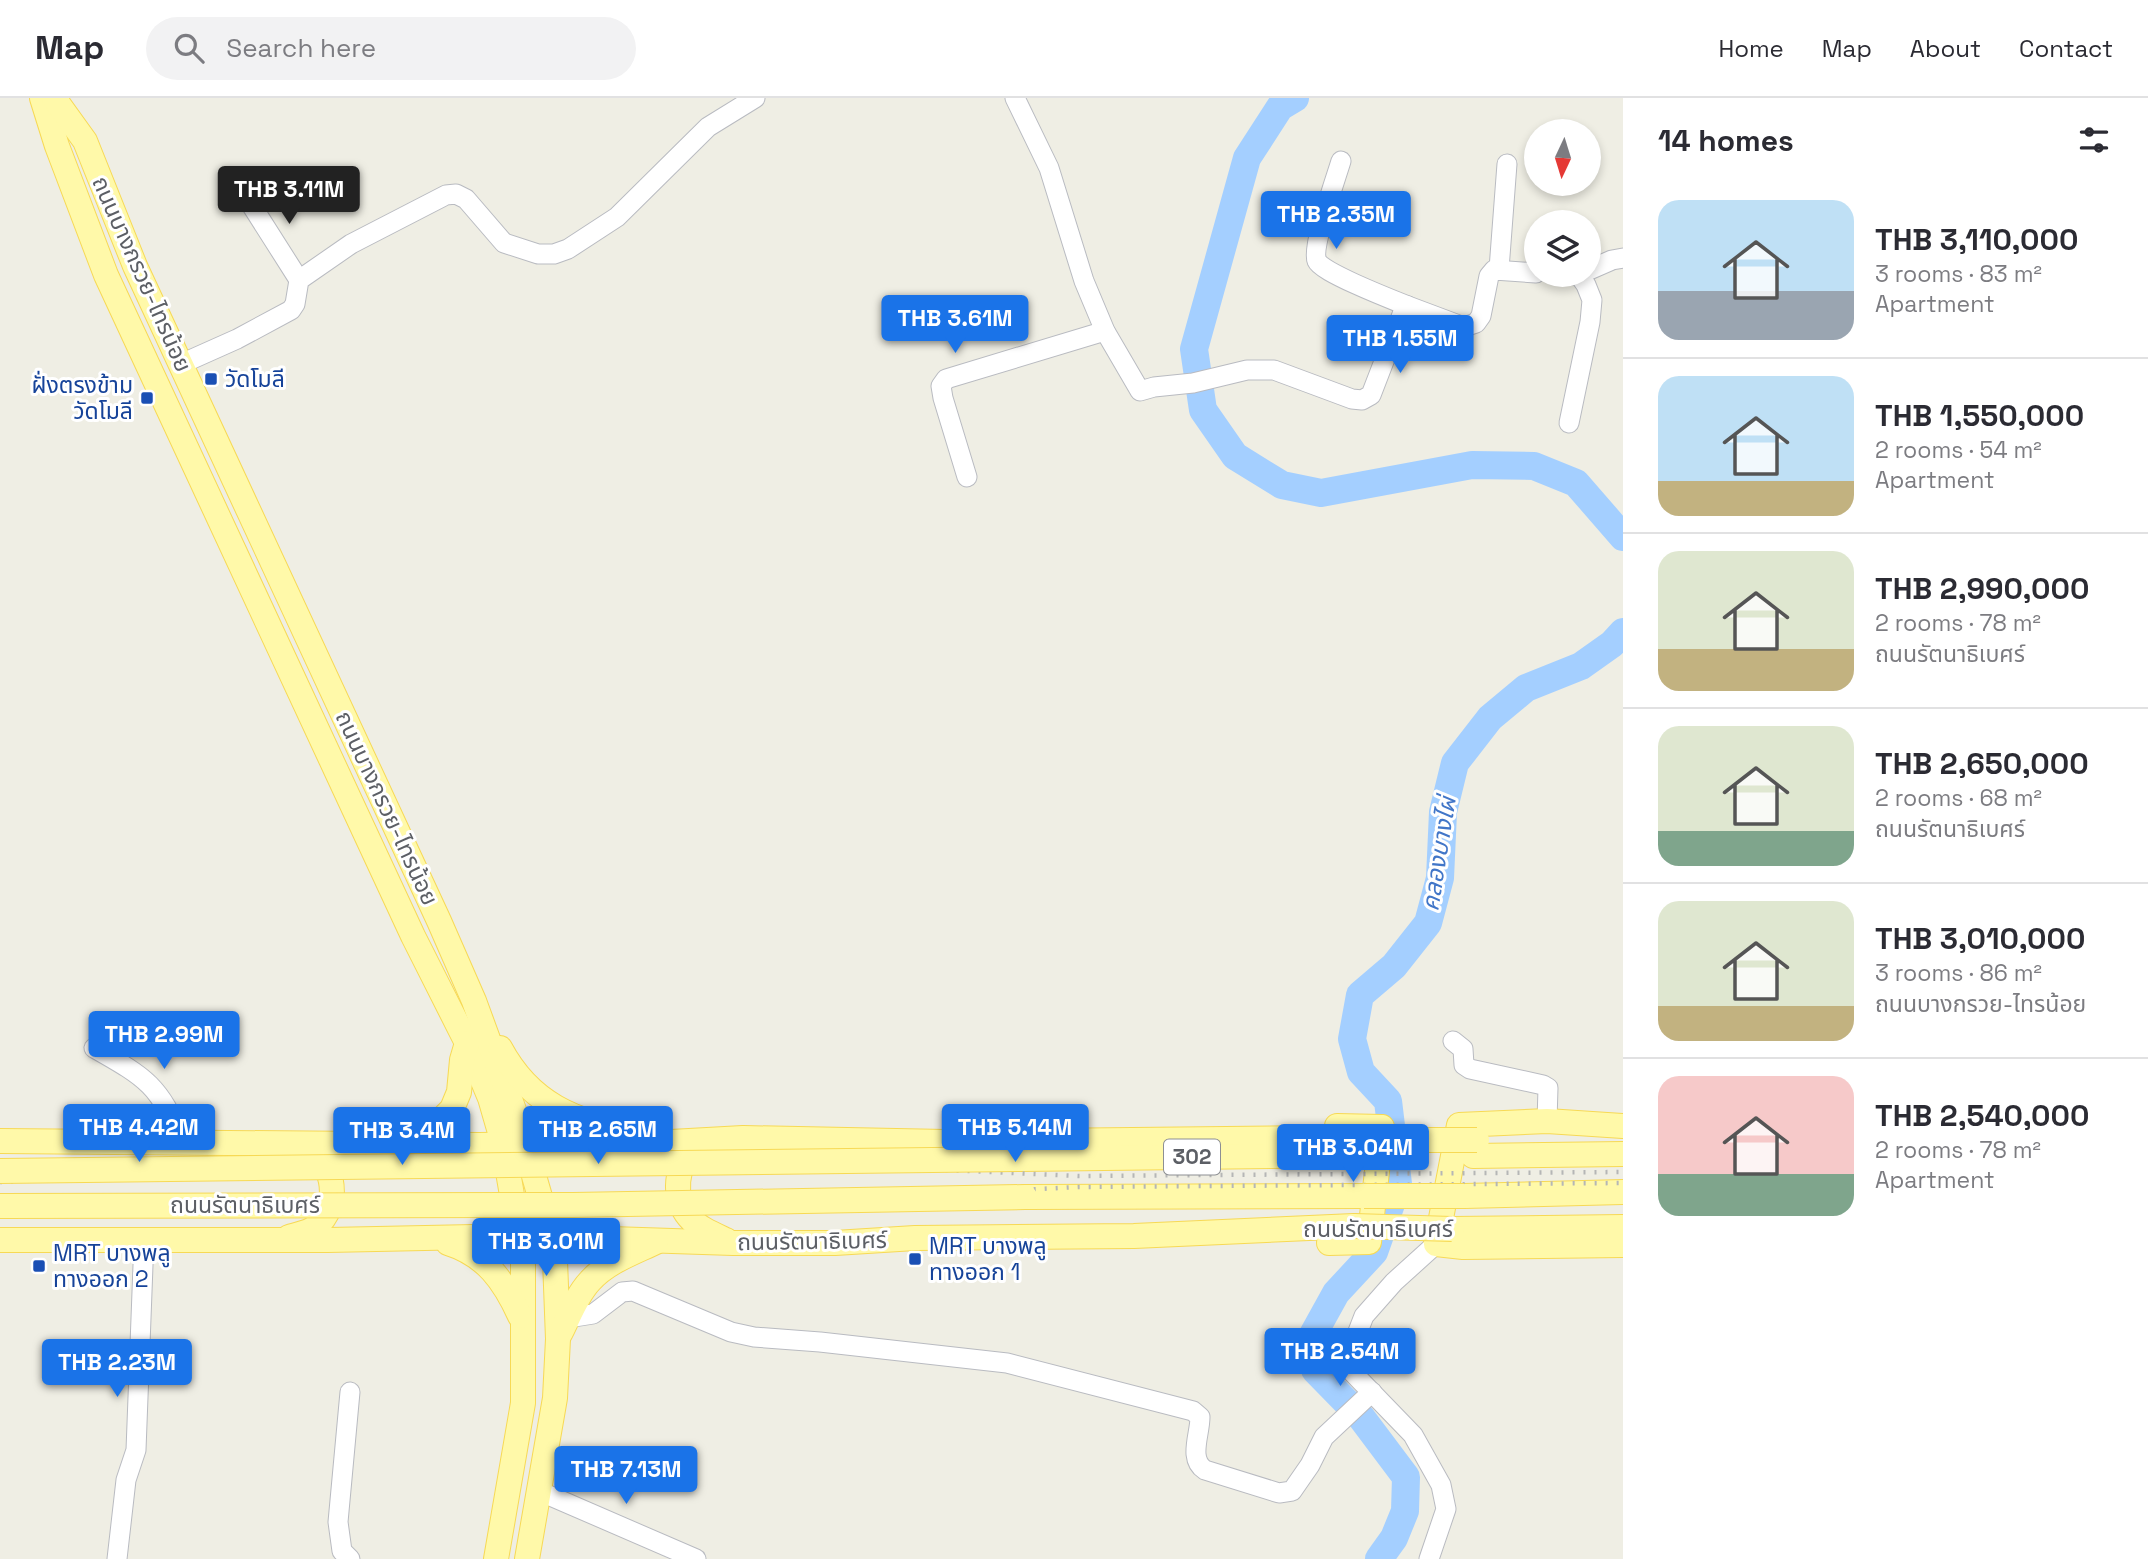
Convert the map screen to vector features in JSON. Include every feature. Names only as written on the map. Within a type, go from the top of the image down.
[{"type":"main road","name":"ถนนบางกรวย-ไทรน้อย","points":[[42,98],[57,146],[101,262],[413,936],[514,1143],[523,1259],[523,1403],[496,1559]]},
{"type":"main road","name":"ถนนบางกรวย-ไทรน้อย","points":[[54,98],[85,141],[135,266],[474,1001],[514,1143],[552,1238],[561,1320],[555,1398],[527,1559]]},
{"type":"main road","points":[[153,377],[181,364]]},
{"type":"main road","points":[[474,1001],[509,1064],[528,1087],[552,1106],[583,1121],[671,1142]]},
{"type":"main road","points":[[341,1144],[408,1138],[433,1128],[452,1109],[459,1092],[460,1068],[467,1043]]},
{"type":"main road","points":[[1623,1126],[1547,1122],[1459,1125],[1444,1237],[1463,1247],[1623,1245]]},
{"type":"main road","points":[[1094,1236],[1109,1247],[1369,1242],[1382,1127],[1105,1126],[1095,1140]]},
{"type":"main road","name":"ถนนรัตนาธิเบศร์","points":[[0,1141],[341,1144],[671,1142],[723,1139],[945,1142],[1296,1138],[1360,1147]]},
{"type":"main road","points":[[723,1139],[704,1142],[690,1153],[677,1180],[680,1203],[689,1218],[733,1243]]},
{"type":"main road","name":"ถนนรัตนาธิเบศร์","points":[[1475,1148],[1623,1139]]},
{"type":"main road","points":[[271,1239],[289,1237],[312,1229],[330,1206],[333,1189],[331,1177],[321,1159],[309,1150],[279,1143]]},
{"type":"main road","name":"ถนนรัตนาธิเบศร์","points":[[0,1171],[1021,1159],[1360,1147],[1623,1154]]},
{"type":"main road","name":"ถนนรัตนาธิเบศร์","points":[[0,1206],[573,1205],[1025,1197],[1464,1196],[1623,1192]]},
{"type":"main road","name":"ถนนรัตนาธิเบศร์","points":[[0,1240],[328,1240],[520,1236],[733,1243],[835,1243],[915,1238],[1094,1236],[1354,1226],[1444,1237],[1623,1227]]},
{"type":"main road","points":[[436,1238],[477,1255],[492,1268],[523,1313],[561,1320],[589,1282],[609,1265],[660,1241]]},
{"type":"street","points":[[299,280],[351,244],[450,194],[466,199],[504,243],[547,256],[568,250],[617,217],[708,127],[755,98]]},
{"type":"street","points":[[1015,98],[1049,168],[1084,281],[1105,331],[1140,391],[1193,383],[1247,370],[1274,370],[1352,399],[1362,400],[1371,394],[1403,312],[1408,306]]},
{"type":"street","points":[[1341,161],[1317,244],[1315,258],[1318,264],[1408,306],[1464,327],[1476,323],[1481,316],[1489,276],[1494,270],[1524,271]]},
{"type":"street","points":[[1499,269],[1507,164]]},
{"type":"street","points":[[181,364],[237,340],[291,310],[295,304],[299,280],[245,195]]},
{"type":"street","points":[[1601,265],[1623,258]]},
{"type":"street","points":[[1569,423],[1590,322],[1592,300],[1588,287]]},
{"type":"street","points":[[967,477],[943,398],[941,386],[946,379],[1105,331]]},
{"type":"street","points":[[1452,1041],[1463,1049],[1464,1065],[1470,1069],[1548,1088],[1547,1122]]},
{"type":"street","points":[[94,1048],[138,1073],[162,1099],[171,1113],[182,1141]]},
{"type":"street","points":[[1429,1559],[1446,1509],[1441,1485],[1413,1435],[1367,1398],[1353,1373],[1350,1352],[1364,1316],[1394,1282],[1444,1237]]},
{"type":"street","points":[[117,1559],[126,1480],[135,1450],[144,1239]]},
{"type":"street","points":[[561,1320],[593,1314],[621,1292],[633,1291],[730,1332],[754,1337],[1007,1363],[1033,1369],[1193,1411],[1200,1417],[1195,1459],[1197,1465],[1205,1470],[1279,1493],[1292,1491],[1299,1484],[1324,1437],[1367,1398]]},
{"type":"street","points":[[350,1392],[338,1522],[342,1551],[350,1559]]},
{"type":"street","points":[[539,1490],[696,1559]]},
{"type":"waterway","name":"คลองบางไผ่","points":[[1295,98],[1280,107],[1247,158],[1194,349],[1203,410],[1235,456],[1282,485],[1321,493],[1472,465],[1534,466],[1576,483],[1623,537]]},
{"type":"waterway","name":"คลองบางไผ่","points":[[1379,1559],[1394,1538],[1405,1511],[1406,1477],[1361,1417],[1315,1370],[1310,1340],[1336,1293],[1374,1252],[1398,1184],[1388,1101],[1361,1072],[1352,1039],[1360,995],[1394,966],[1428,923],[1440,878],[1443,812],[1455,763],[1490,718],[1526,688],[1581,666],[1612,644],[1623,632]]},
{"type":"railway","points":[[0,1182],[183,1172],[880,1167],[1078,1176],[1623,1172]]},
{"type":"railway","points":[[0,1197],[183,1202],[881,1197],[1078,1187],[1623,1183]]},
{"type":"place","name":"วัดโมลี","points":[[211,379]]},
{"type":"place","name":"ฝั่งตรงข้าม วัดโมลี","points":[[147,398]]},
{"type":"place","name":"MRT บางพลู ทางออก 1","points":[[915,1259]]},
{"type":"place","name":"MRT บางพลู ทางออก 2","points":[[39,1266]]}]
